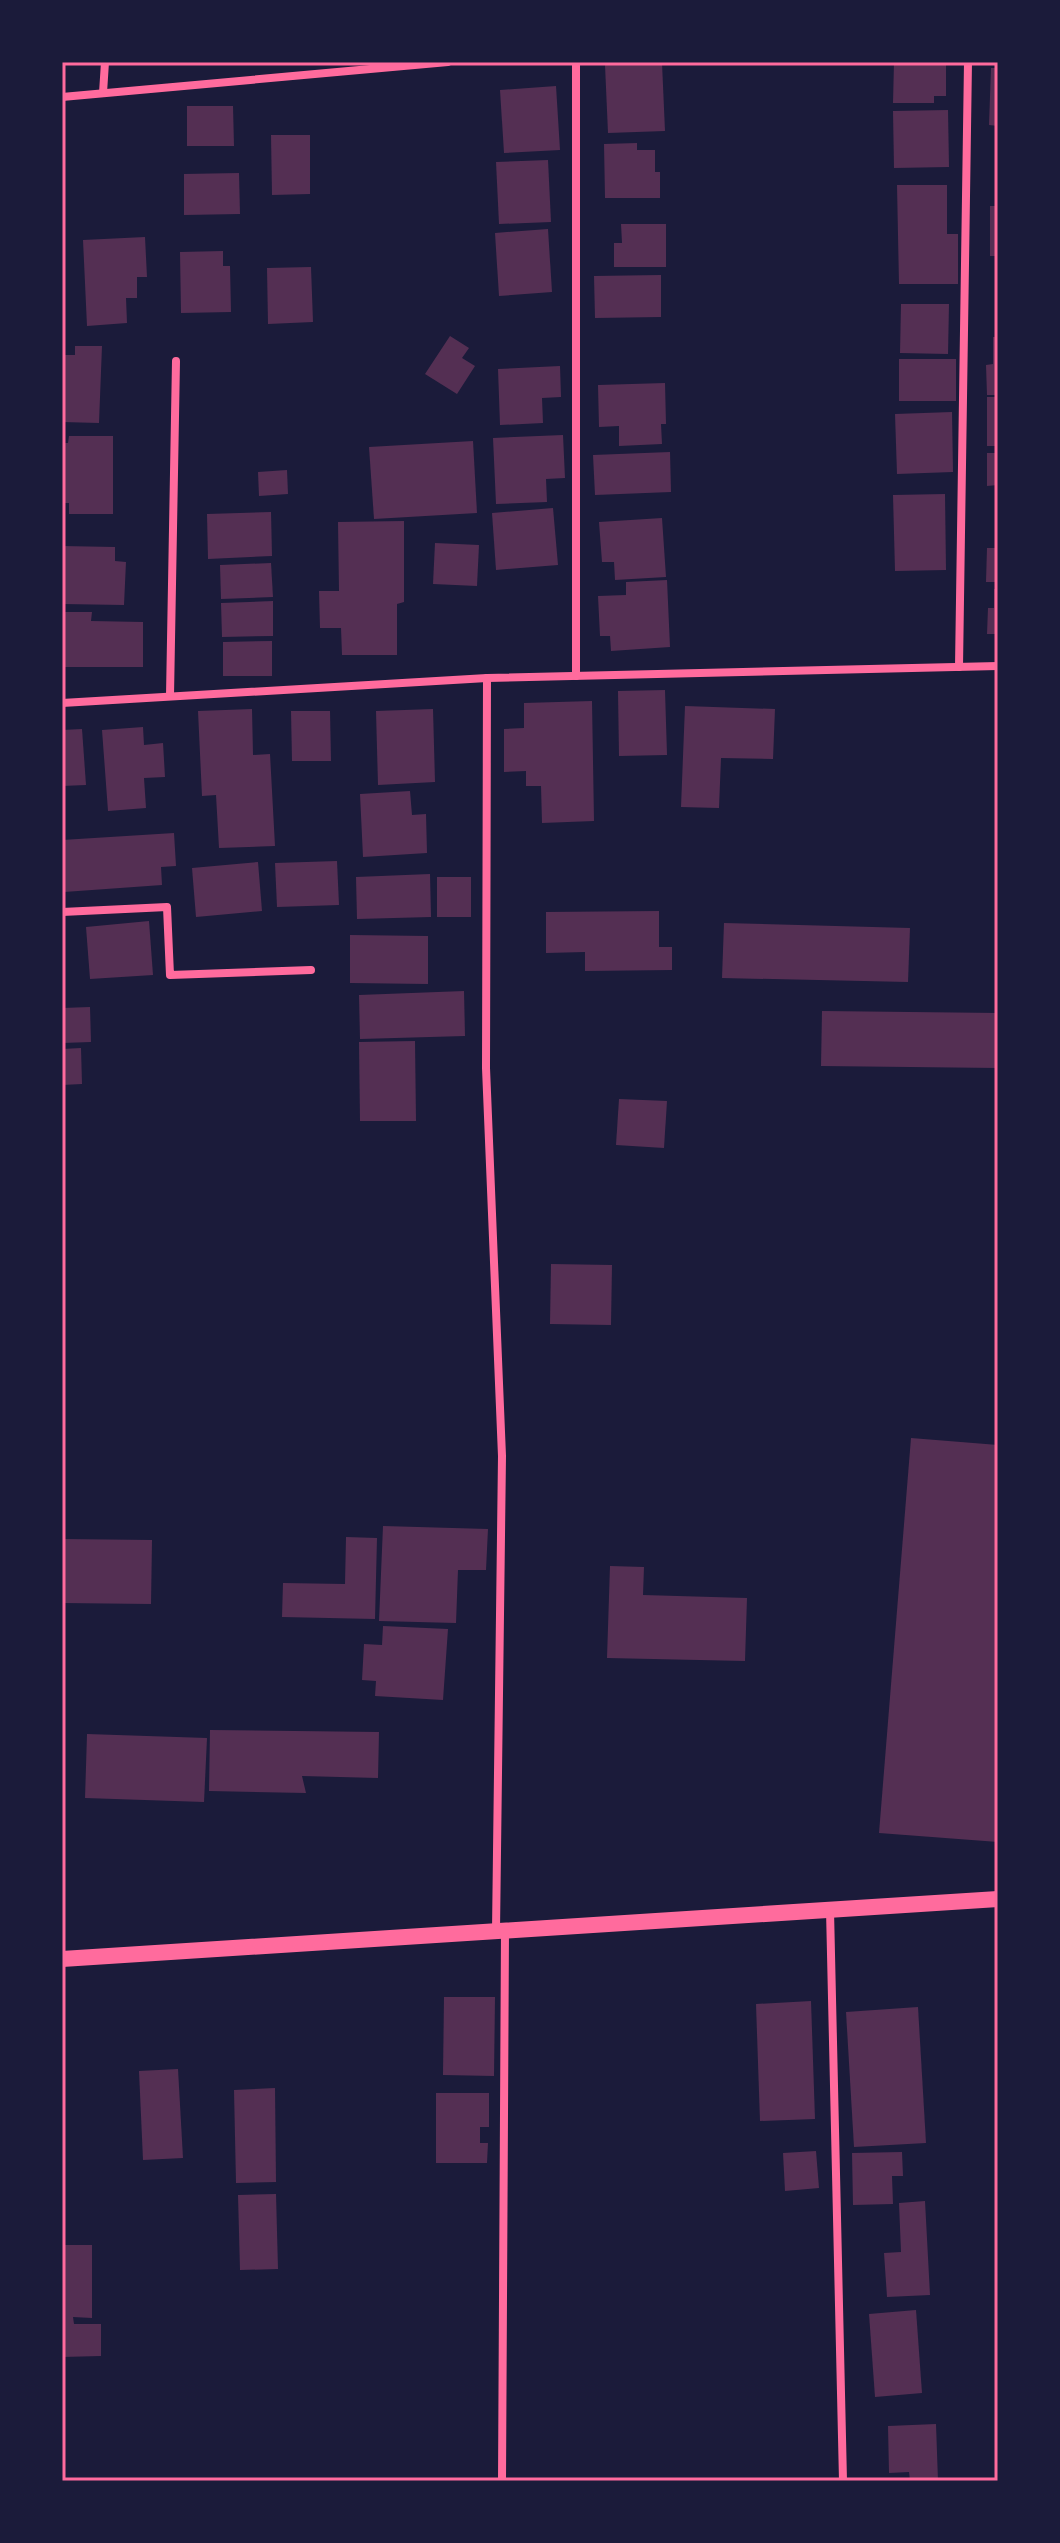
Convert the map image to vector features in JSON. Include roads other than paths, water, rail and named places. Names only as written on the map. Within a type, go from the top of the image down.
[{"type":"main road","points":[[62,1959],[998,1899]]},
{"type":"street","points":[[103,93],[105,62]]},
{"type":"street","points":[[62,97],[448,62]]},
{"type":"street","points":[[576,62],[576,676]]},
{"type":"street","points":[[959,667],[968,62]]},
{"type":"street","points":[[170,696],[176,361]]},
{"type":"street","points":[[62,703],[487,678],[998,666]]},
{"type":"street","points":[[487,678],[486,1068],[502,1456],[502,2481]]},
{"type":"street","points":[[62,912],[167,907],[170,975],[311,970]]},
{"type":"street","points":[[830,1910],[843,2481]]}]
